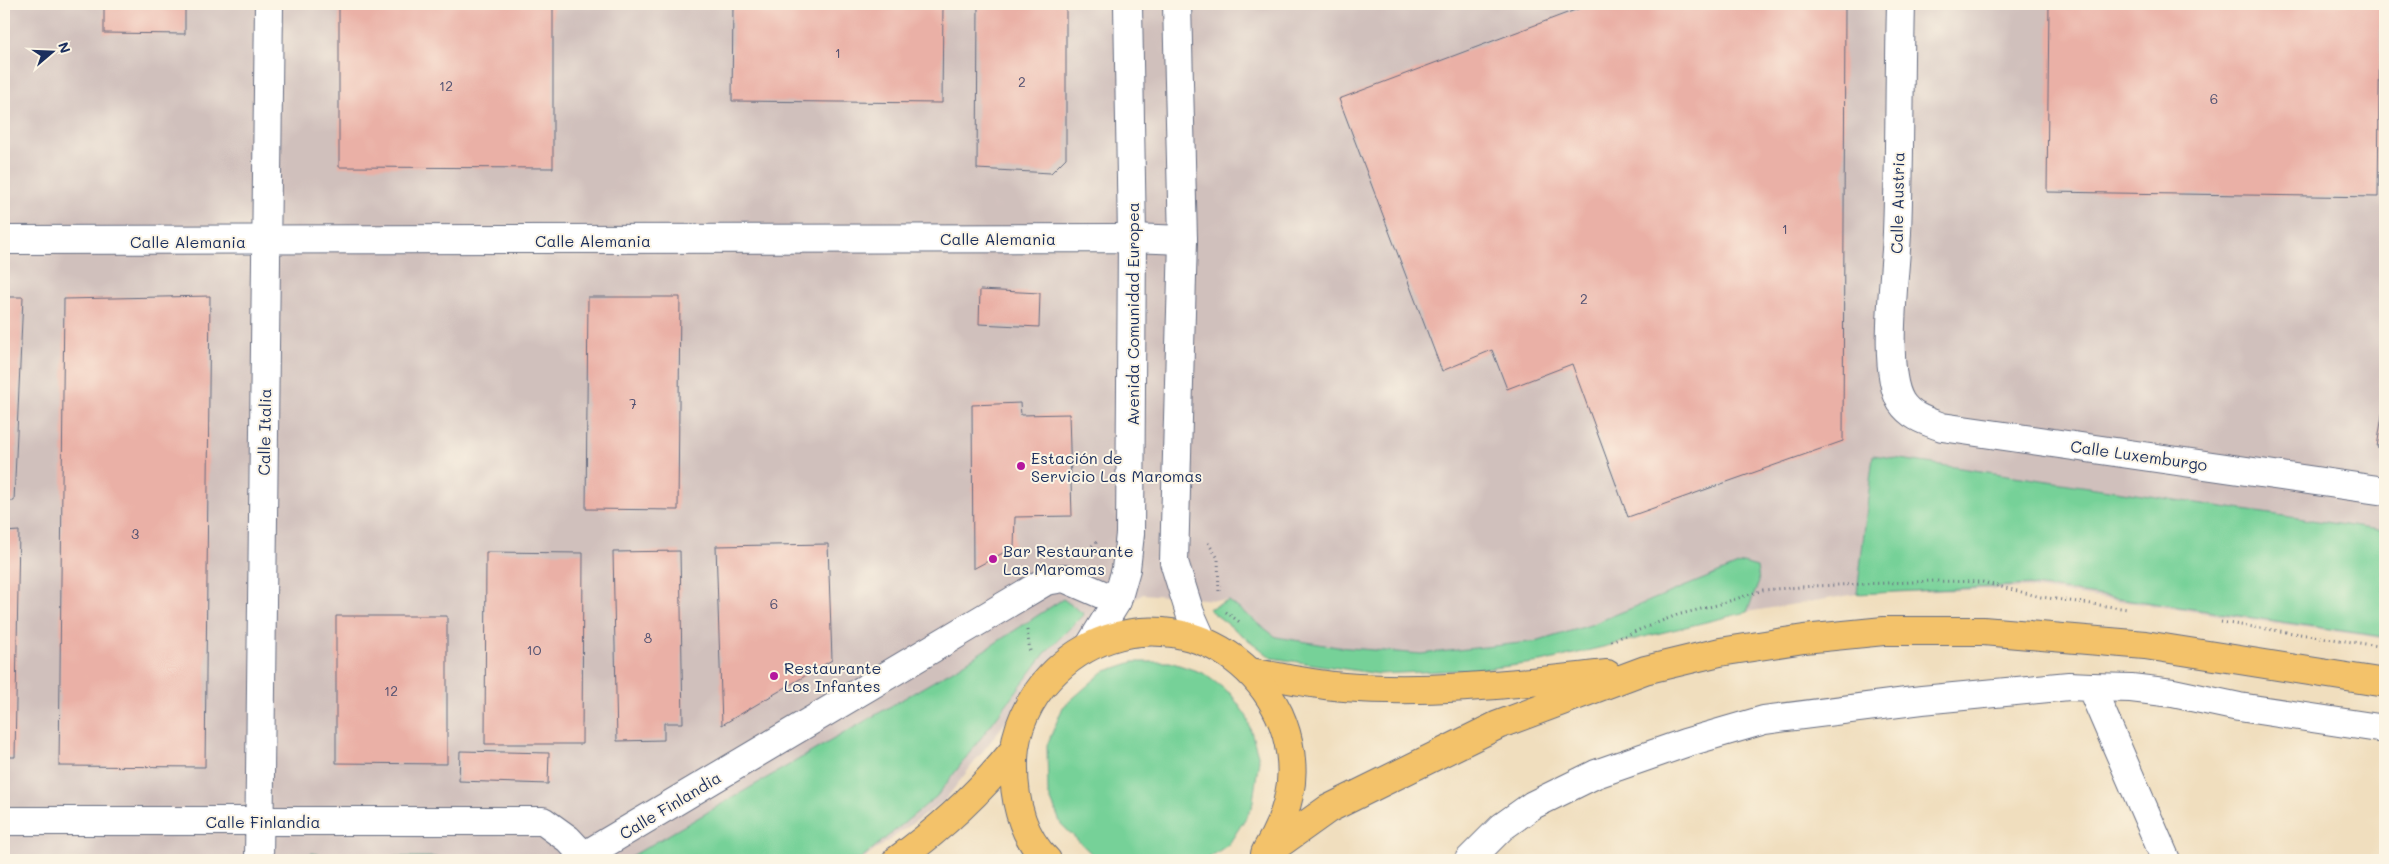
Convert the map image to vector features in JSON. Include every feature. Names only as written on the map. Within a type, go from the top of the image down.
[{"type":"main road","points":[[1047,860],[1041,854],[1023,822],[1014,786],[1014,750],[1023,717],[1040,688],[1062,663],[1090,645],[1117,635],[1146,631],[1174,632],[1202,640],[1228,653],[1250,672],[1271,698],[1282,720],[1291,760],[1290,793],[1283,817],[1262,857]]},
{"type":"main road","points":[[1262,857],[1328,808],[1498,725],[1645,670],[1720,652],[1804,639],[1884,632],[1983,631],[2145,645],[2385,683]]},
{"type":"main road","points":[[1250,672],[1344,687],[1401,689],[1493,686],[1645,670]]},
{"type":"main road","points":[[897,860],[918,845],[990,780],[1014,750]]},
{"type":"street","name":"Calle Italia","points":[[259,860],[269,4]]},
{"type":"street","name":"Avenida Comunidad Europea","points":[[1090,645],[1117,601],[1126,569],[1132,492],[1132,238],[1128,4]]},
{"type":"street","points":[[1177,4],[1183,240],[1174,562],[1190,613],[1202,640]]},
{"type":"street","name":"Calle Austria","points":[[1900,4],[1897,233],[1891,346],[1894,374],[1901,401]]},
{"type":"street","name":"Calle Alemania","points":[[4,240],[1132,238],[1183,240]]},
{"type":"street","name":"Calle Luxemburgo","points":[[1901,401],[1917,418],[1942,427],[2385,491]]},
{"type":"street","name":"Calle Finlandia","points":[[4,821],[543,821],[568,839],[581,858],[1046,581],[1064,578],[1117,601]]},
{"type":"street","points":[[1469,860],[1502,827],[1533,805],[1596,774],[1685,743],[1764,720],[1922,700],[2069,686],[2130,688],[2173,693],[2239,707],[2385,729]]},
{"type":"street","points":[[2091,687],[2166,860]]},
{"type":"shaded area","points":[[4,4],[2385,4],[2385,639],[2028,588],[1857,594],[1747,612],[1541,662],[1485,669],[1379,674],[1272,658],[1208,609],[1227,601],[1143,594],[1065,646],[945,800],[862,860],[4,860]]},
{"type":"green space","points":[[1873,455],[2385,531],[2385,637],[2029,585],[1857,594]]},
{"type":"green space","points":[[1743,563],[1757,567],[1759,582],[1747,612],[1541,662],[1485,669],[1379,674],[1272,658],[1208,609],[1229,601],[1276,637],[1337,647],[1421,654],[1539,641],[1590,625]]},
{"type":"green space","points":[[1063,599],[1084,614],[1046,652],[937,796],[859,860],[625,860],[960,666]]},
{"type":"green space","points":[[1133,662],[1170,662],[1203,673],[1231,694],[1247,717],[1259,759],[1252,808],[1229,844],[1206,860],[1098,860],[1061,824],[1048,793],[1047,745],[1063,707],[1103,672]]},
{"type":"green space","points":[[312,853],[326,856],[499,858],[305,860]]},
{"type":"building","points":[[104,4],[185,4],[185,34],[104,33]]},
{"type":"building","points":[[339,4],[553,4],[553,168],[339,167]]},
{"type":"building","points":[[733,4],[943,4],[942,103],[732,101]]},
{"type":"building","points":[[978,4],[1066,4],[1066,158],[1051,173],[977,169]]},
{"type":"building","points":[[1591,4],[1845,7],[1843,441],[1628,517],[1572,364],[1507,389],[1492,350],[1442,371],[1339,99]]},
{"type":"building","points":[[2049,4],[2380,4],[2378,197],[2047,192]]},
{"type":"building","points":[[980,290],[1040,293],[1039,327],[979,324]]},
{"type":"building","points":[[210,296],[205,767],[59,766],[64,299]]},
{"type":"building","points":[[4,297],[23,297],[14,501],[4,501]]},
{"type":"building","points":[[588,297],[680,297],[678,510],[586,509]]},
{"type":"building","name":"Estación de Servicio Las Maromas","points":[[1020,403],[1021,415],[1069,414],[1072,516],[1015,517],[1014,547],[973,569],[972,405]]},
{"type":"building","points":[[2385,403],[2385,448],[2377,447]]},
{"type":"building","points":[[19,531],[15,757],[4,757],[4,532]]},
{"type":"building","points":[[828,544],[832,660],[722,725],[716,546]]},
{"type":"building","points":[[680,551],[683,723],[664,723],[664,740],[617,741],[613,552]]},
{"type":"building","points":[[486,552],[583,553],[582,744],[485,744]]},
{"type":"building","points":[[336,616],[447,616],[447,764],[336,763]]},
{"type":"building","points":[[460,751],[549,753],[548,784],[459,781]]},
{"type":"place","name":"Estación de Servicio Las Maromas","points":[[1021,466]]},
{"type":"place","name":"Bar Restaurante Las Maromas","points":[[993,559]]},
{"type":"place","name":"Restaurante Los Infantes","points":[[774,676]]}]
